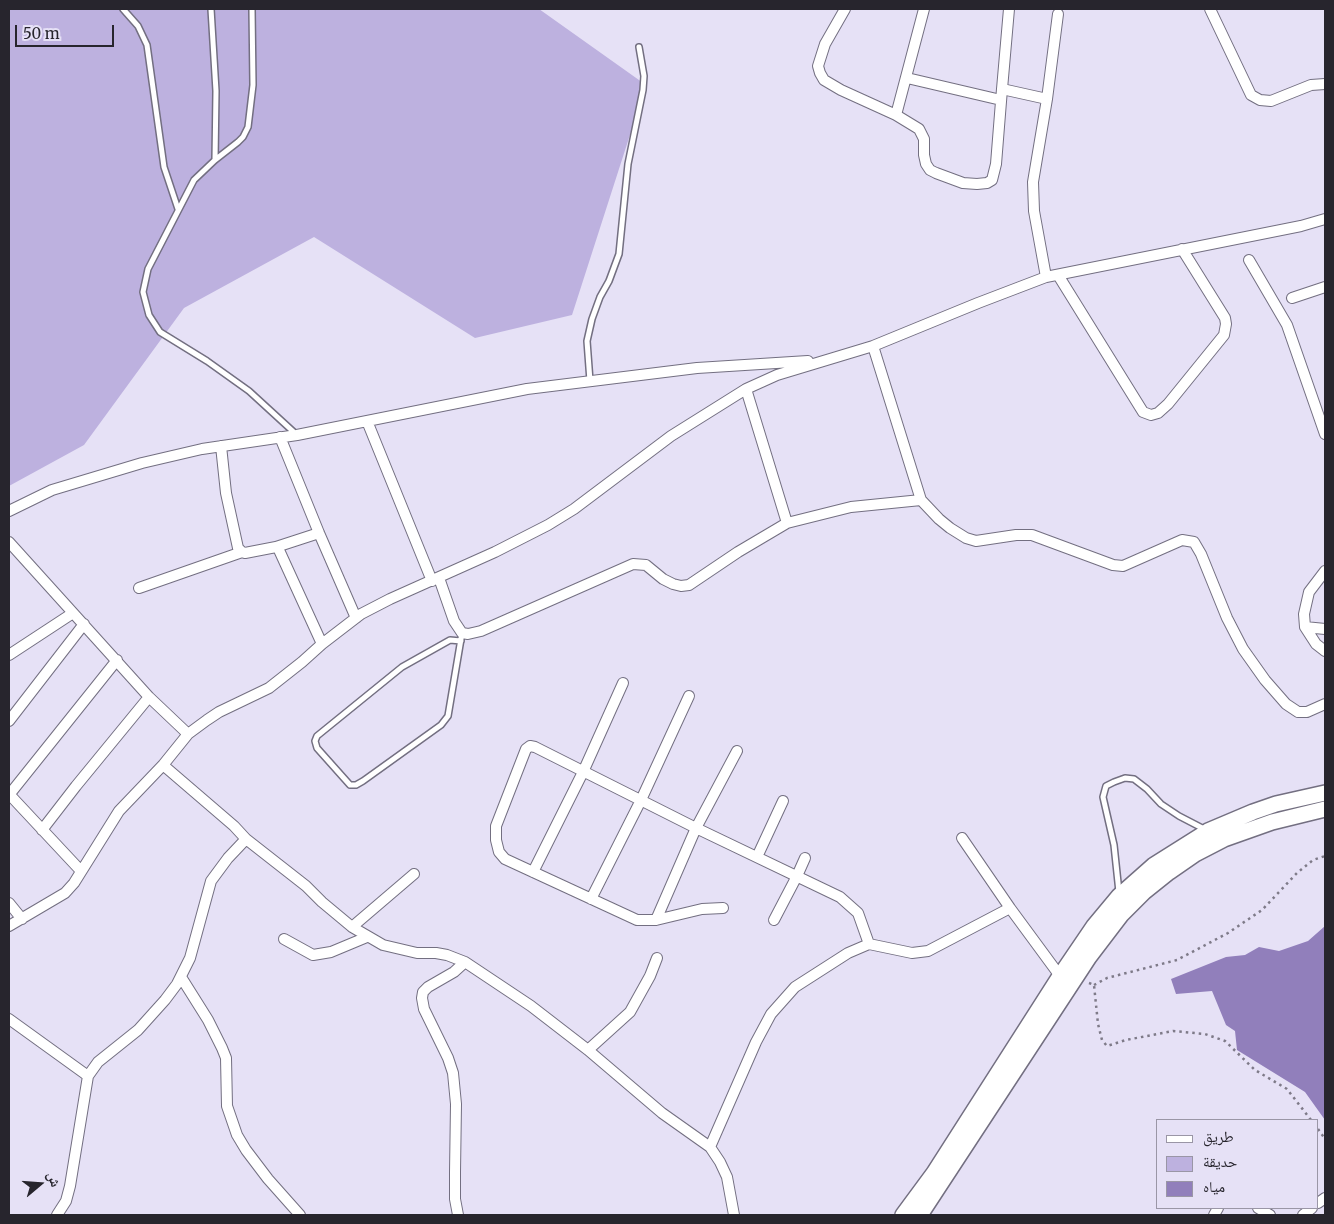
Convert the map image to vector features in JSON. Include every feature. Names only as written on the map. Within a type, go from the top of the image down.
[{"type":"main road","points":[[903,1215],[934,1173],[1060,976],[1094,926],[1119,896],[1154,866],[1208,831],[1276,804],[1325,794]]},
{"type":"main road","points":[[920,1215],[1099,943],[1121,915],[1168,872],[1195,854],[1224,840],[1272,822],[1325,809]]},
{"type":"street","points":[[845,9],[825,44],[818,66],[824,80],[841,90],[896,115],[919,129],[924,139],[924,158],[930,170],[963,183],[987,183],[992,180],[996,169],[1009,9]]},
{"type":"street","points":[[896,115],[924,9]]},
{"type":"street","points":[[1210,9],[1251,95],[1260,100],[1271,101],[1311,85],[1325,84]]},
{"type":"street","points":[[1046,277],[1034,211],[1033,182],[1047,99],[1058,14]]},
{"type":"street","points":[[906,78],[1001,100]]},
{"type":"street","points":[[1002,89],[1047,99]]},
{"type":"street","points":[[9,926],[65,893],[74,883],[119,811],[163,765],[188,734],[219,712],[269,688],[356,618],[390,599],[513,543],[574,509],[671,436],[746,389],[776,375],[873,346],[978,302],[1046,277],[1325,219]]},
{"type":"street","points":[[1058,274],[1143,412],[1151,415],[1158,413],[1168,404],[1224,335],[1225,318],[1182,249]]},
{"type":"street","points":[[1249,260],[1287,325],[1325,434]]},
{"type":"street","points":[[1292,298],[1325,287]]},
{"type":"street","points":[[873,346],[921,500],[939,519],[966,538],[976,541],[1016,535],[1032,536],[1113,565],[1123,566],[1182,540],[1194,542],[1202,554],[1227,618],[1242,649],[1265,680],[1286,704],[1298,712],[1307,712],[1325,704]]},
{"type":"street","points":[[9,511],[52,490],[142,464],[221,446],[297,435],[527,389],[697,368],[824,361]]},
{"type":"street","points":[[746,389],[787,522]]},
{"type":"street","points":[[367,420],[462,637],[481,631],[633,564],[646,565],[663,579],[673,584],[681,586],[690,585],[738,552],[787,522],[851,507],[921,500]]},
{"type":"street","points":[[280,437],[318,533],[356,618]]},
{"type":"street","points":[[221,446],[226,493],[235,540],[242,552]]},
{"type":"street","points":[[139,588],[242,552],[276,547],[318,533]]},
{"type":"street","points":[[9,542],[117,660],[149,698],[188,734]]},
{"type":"street","points":[[276,547],[322,644]]},
{"type":"street","points":[[1325,571],[1309,592],[1305,604],[1306,627],[1316,644],[1325,651]]},
{"type":"street","points":[[9,655],[73,613]]},
{"type":"street","points":[[9,721],[84,624]]},
{"type":"street","points":[[1306,627],[1325,629]]},
{"type":"street","points":[[81,871],[9,795],[117,660]]},
{"type":"street","points":[[534,872],[584,772],[622,683]]},
{"type":"street","points":[[591,899],[641,800],[689,696]]},
{"type":"street","points":[[42,830],[149,698]]},
{"type":"street","points":[[723,908],[702,909],[656,920],[637,920],[505,859],[499,852],[496,840],[496,826],[526,749],[530,746],[535,747],[696,828],[840,897],[858,913],[869,944]]},
{"type":"street","points":[[656,920],[696,828],[737,751]]},
{"type":"street","points":[[163,765],[234,826],[246,839],[306,886],[352,927],[383,945],[417,953],[447,955],[465,962],[531,1006],[588,1050],[662,1113],[710,1147],[720,1162],[726,1177],[731,1193],[734,1215]]},
{"type":"street","points":[[757,857],[783,801]]},
{"type":"street","points":[[962,838],[1060,976]]},
{"type":"street","points":[[57,1215],[66,1201],[70,1186],[88,1076],[98,1062],[138,1030],[165,1000],[190,958],[211,881],[228,858],[246,839]]},
{"type":"street","points":[[774,920],[805,858]]},
{"type":"street","points":[[352,927],[414,874]]},
{"type":"street","points":[[9,903],[22,919]]},
{"type":"street","points":[[710,1147],[756,1042],[771,1014],[795,987],[848,953],[869,944],[912,954],[928,951],[1010,908]]},
{"type":"street","points":[[284,939],[313,955],[332,952],[367,936]]},
{"type":"street","points":[[588,1050],[630,1012],[650,976],[657,958]]},
{"type":"street","points":[[458,1215],[455,1199],[456,1104],[454,1080],[448,1058],[424,1009],[422,998],[423,992],[428,987],[454,972],[465,962]]},
{"type":"street","points":[[180,977],[208,1020],[226,1058],[227,1106],[238,1135],[246,1150],[300,1215]]},
{"type":"street","points":[[9,1018],[88,1076]]},
{"type":"lane","points":[[123,9],[138,26],[147,45],[164,167],[178,209]]},
{"type":"lane","points":[[211,9],[216,90],[215,160]]},
{"type":"lane","points":[[252,9],[253,85],[248,127],[238,142],[194,180],[148,269],[143,292],[149,314],[160,332],[208,361],[249,391],[297,435]]},
{"type":"lane","points":[[590,381],[588,341],[592,319],[619,254],[628,164],[643,90],[644,76],[639,47]]},
{"type":"lane","points":[[462,637],[448,716],[441,725],[363,781],[356,785],[350,785],[317,748],[315,741],[317,736],[402,667],[450,640],[462,637]]},
{"type":"lane","points":[[1121,915],[1114,845],[1103,797],[1106,786],[1125,778],[1134,779],[1161,804],[1224,840]]},
{"type":"path","points":[[1076,978],[1094,985],[1107,978],[1177,960],[1228,933],[1262,910],[1297,873],[1313,860],[1325,856]]},
{"type":"path","points":[[1094,985],[1098,1024],[1102,1040],[1108,1046],[1126,1040],[1173,1031],[1205,1034],[1225,1041],[1255,1070],[1287,1090],[1310,1119]]},
{"type":"green space","points":[[9,9],[539,9],[646,85],[572,315],[475,338],[314,237],[184,308],[84,445],[9,486]]},
{"type":"water","points":[[1325,926],[1325,1120],[1305,1092],[1237,1050],[1235,1031],[1226,1025],[1212,991],[1176,994],[1171,979],[1226,957],[1245,955],[1259,947],[1279,951],[1308,941]]}]
